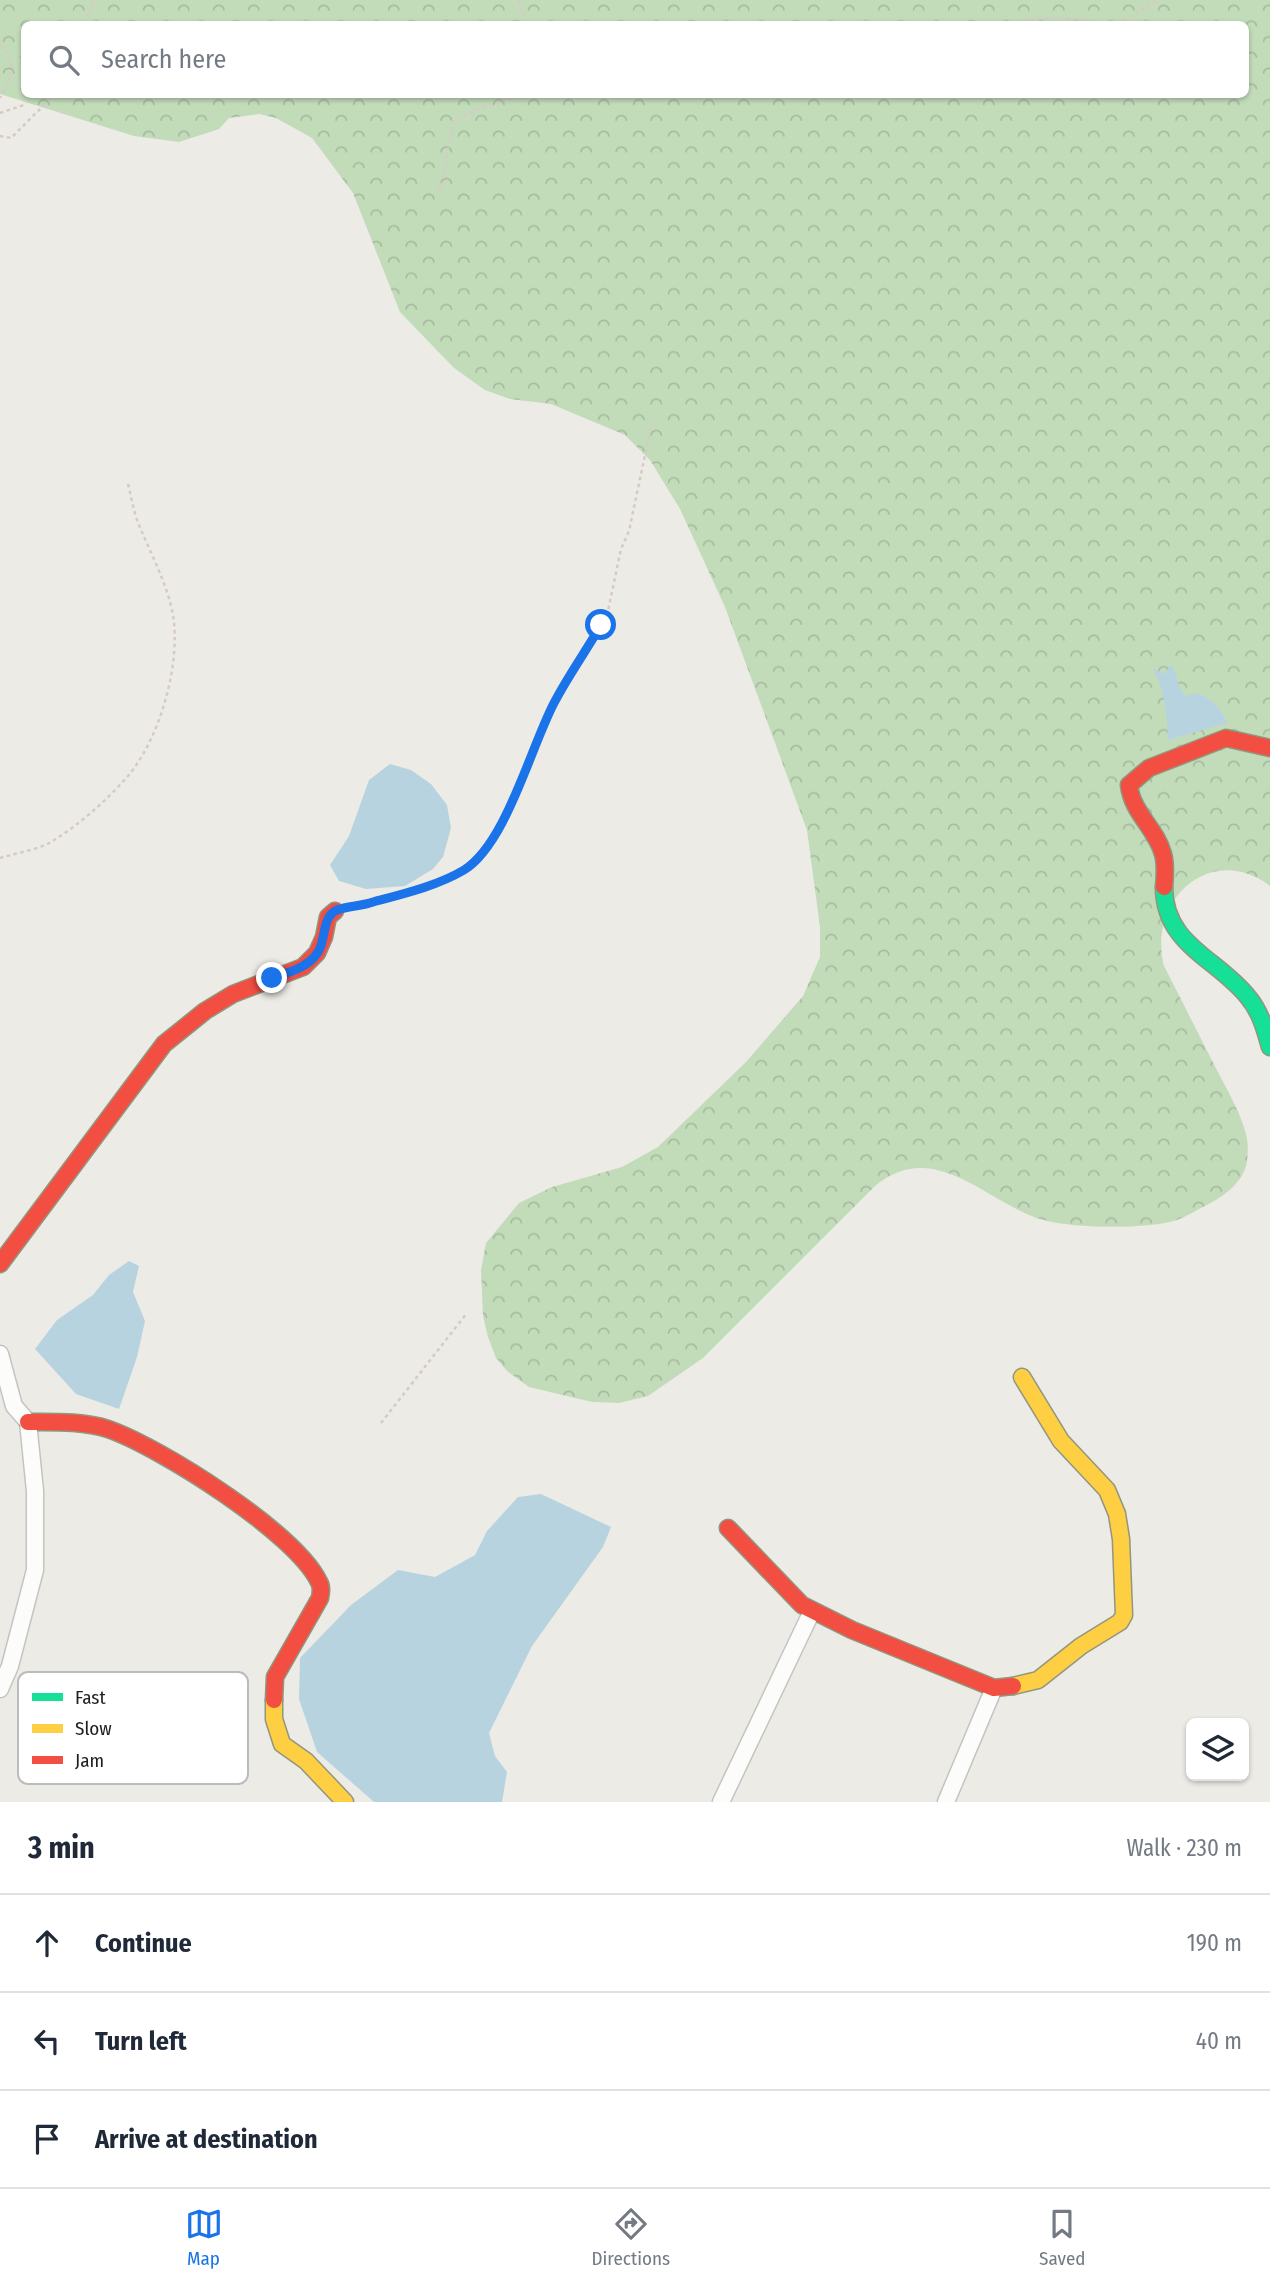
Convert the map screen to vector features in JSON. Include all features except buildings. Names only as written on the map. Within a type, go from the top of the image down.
[{"type":"street","points":[[1270,748],[1226,738],[1149,768],[1129,785],[1129,795],[1164,853],[1165,902],[1168,915],[1185,942],[1245,992],[1259,1013],[1270,1047]]},
{"type":"street","points":[[0,1264],[164,1044],[205,1011],[233,994],[303,967],[317,953],[328,917],[335,911]]},
{"type":"street","points":[[0,1354],[14,1406],[28,1422],[35,1491],[35,1570],[10,1666],[0,1689]]},
{"type":"street","points":[[728,1528],[802,1605],[812,1611],[993,1688],[1024,1685],[1038,1680],[1081,1646],[1120,1622],[1124,1615],[1121,1539],[1117,1514],[1107,1490],[1061,1441],[1021,1377]]},
{"type":"street","points":[[28,1422],[105,1428],[143,1444],[220,1491],[279,1538],[310,1567],[321,1586],[320,1598],[275,1677],[274,1719],[282,1744],[306,1761],[345,1802]]},
{"type":"street","points":[[721,1802],[812,1611]]},
{"type":"street","points":[[946,1802],[993,1688]]},
{"type":"path","points":[[86,21],[94,0]]},
{"type":"path","points":[[519,0],[525,21]]},
{"type":"path","points":[[1122,21],[1159,0]]},
{"type":"path","points":[[1021,21],[1030,18],[1086,21]]},
{"type":"path","points":[[0,46],[11,57],[12,70],[12,77],[1,95]]},
{"type":"path","points":[[0,136],[11,138],[51,98]]},
{"type":"path","points":[[439,192],[445,178],[444,159],[455,119],[500,101],[518,98]]},
{"type":"path","points":[[0,113],[24,105]]},
{"type":"path","points":[[335,911],[372,903],[433,884],[464,870],[485,852],[500,829],[535,742],[555,701],[608,611],[621,549],[629,531],[652,422]]},
{"type":"path","points":[[0,858],[49,843],[91,812],[129,774],[151,736],[168,692],[175,639],[173,613],[136,517],[128,484]]},
{"type":"path","points":[[381,1423],[467,1313]]},
{"type":"green space","points":[[0,0],[1270,0],[1270,886],[1248,874],[1226,870],[1206,874],[1188,885],[1174,900],[1165,920],[1161,942],[1164,966],[1240,1115],[1248,1144],[1245,1169],[1236,1184],[1216,1200],[1177,1220],[1105,1227],[1065,1224],[1034,1217],[956,1176],[936,1170],[916,1168],[896,1173],[875,1186],[703,1358],[648,1396],[619,1403],[592,1402],[529,1387],[507,1371],[496,1358],[483,1316],[481,1270],[486,1243],[519,1203],[552,1187],[622,1167],[658,1147],[746,1062],[803,996],[820,957],[820,927],[807,830],[725,607],[680,509],[650,460],[625,435],[551,404],[510,399],[485,390],[454,368],[400,312],[353,193],[312,138],[276,118],[259,114],[229,118],[219,129],[179,142],[134,136],[0,94]]},
{"type":"water","points":[[1172,665],[1185,696],[1202,695],[1212,701],[1227,723],[1168,740],[1165,703],[1153,668],[1164,674]]},
{"type":"water","points":[[390,764],[411,770],[431,784],[447,805],[451,828],[443,857],[433,869],[405,886],[366,889],[339,881],[330,865],[349,836],[369,780]]},
{"type":"water","points":[[129,1261],[139,1266],[133,1292],[145,1321],[137,1357],[119,1409],[76,1394],[35,1349],[57,1320],[93,1295],[109,1275]]},
{"type":"water","points":[[541,1494],[611,1527],[603,1547],[532,1646],[489,1733],[495,1756],[507,1772],[502,1802],[374,1802],[317,1752],[299,1699],[300,1658],[351,1605],[398,1570],[435,1577],[475,1555],[487,1531],[518,1497]]},
{"type":"traffic: fast","points":[[1164,887],[1166,907],[1182,937],[1248,997],[1259,1014],[1270,1047]]},
{"type":"traffic: slow","points":[[1013,1686],[1038,1680],[1081,1646],[1120,1622],[1124,1615],[1121,1539],[1117,1514],[1107,1490],[1061,1441],[1022,1377]]},
{"type":"traffic: slow","points":[[274,1700],[274,1719],[282,1744],[306,1761],[345,1802]]},
{"type":"traffic: jam","points":[[1164,887],[1165,866],[1160,845],[1139,812],[1129,785],[1149,768],[1226,738],[1270,748]]},
{"type":"traffic: jam","points":[[0,1264],[164,1044],[205,1011],[233,994],[303,967],[317,953],[328,917],[335,911]]},
{"type":"traffic: jam","points":[[28,1422],[89,1425],[108,1429],[131,1439],[192,1472],[224,1494],[284,1540],[305,1562],[320,1584],[320,1598],[275,1677],[274,1700]]},
{"type":"traffic: jam","points":[[728,1528],[802,1605],[852,1630],[994,1688],[1013,1686]]},
{"type":"route","points":[[272,978],[303,967],[317,953],[328,917],[335,911],[372,903],[433,884],[464,870],[485,852],[500,829],[535,742],[555,701],[601,625]]}]
